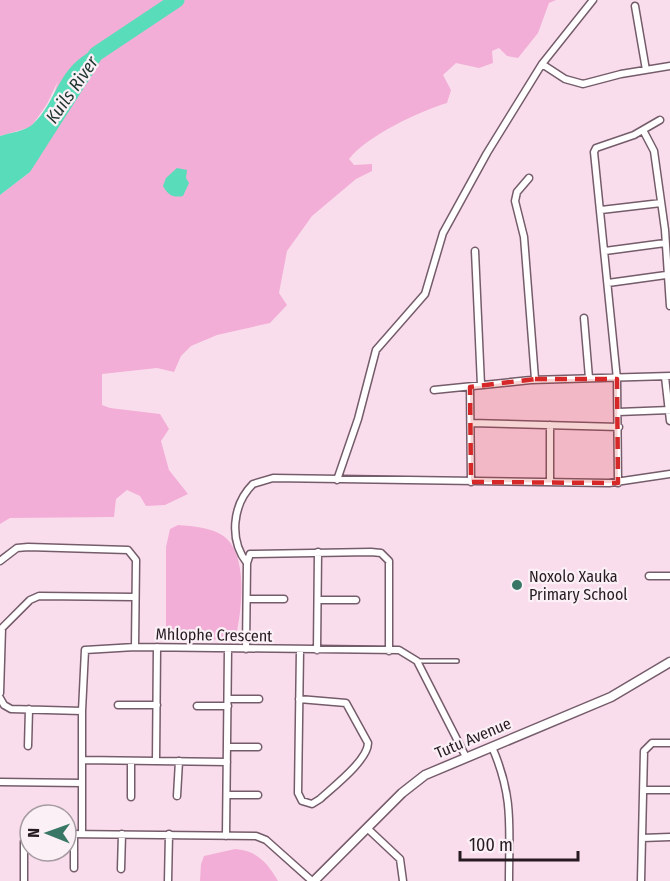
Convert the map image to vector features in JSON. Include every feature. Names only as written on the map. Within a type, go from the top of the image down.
[{"type":"street","points":[[336,480],[358,419],[371,361],[376,350],[424,294],[443,233],[487,153],[542,64],[593,0]]},
{"type":"street","points":[[635,6],[646,70]]},
{"type":"street","points":[[542,64],[565,79],[583,84],[670,66]]},
{"type":"street","points":[[618,483],[617,379],[594,150],[644,130],[660,120]]},
{"type":"street","points":[[644,130],[654,151],[670,306]]},
{"type":"street","points":[[530,178],[517,192],[515,201],[524,237],[535,379]]},
{"type":"street","points":[[601,210],[661,203]]},
{"type":"street","points":[[605,251],[665,243]]},
{"type":"street","points":[[475,251],[482,385]]},
{"type":"street","points":[[608,283],[666,275]]},
{"type":"street","points":[[584,318],[589,378]]},
{"type":"street","points":[[434,390],[535,379],[617,379],[668,376],[670,421]]},
{"type":"street","points":[[470,387],[471,482]]},
{"type":"street","points":[[618,412],[669,410]]},
{"type":"street","points":[[471,423],[619,427]]},
{"type":"street","points":[[550,425],[550,481]]},
{"type":"street","points":[[247,563],[239,553],[235,523],[242,497],[252,484],[284,477],[336,480],[618,483],[670,474]]},
{"type":"street","points":[[0,561],[17,548],[28,547],[127,550],[136,560],[135,647]]},
{"type":"street","points":[[246,649],[249,556],[254,552],[318,552],[381,553],[388,558],[389,651]]},
{"type":"street","points":[[317,650],[318,552]]},
{"type":"street","points":[[650,576],[670,576]]},
{"type":"street","points":[[0,693],[2,628],[30,600],[39,596],[135,597]]},
{"type":"street","points":[[247,599],[284,599]]},
{"type":"street","points":[[318,600],[356,600]]},
{"type":"street","points":[[156,761],[157,647]]},
{"type":"street","name":"Mhlophe Crescent","points":[[82,834],[82,711],[85,650],[157,647],[389,651],[404,652],[417,662]]},
{"type":"street","points":[[226,836],[228,649]]},
{"type":"street","points":[[299,699],[346,703],[368,743],[367,754],[312,804],[302,801],[298,793],[299,699],[300,650]]},
{"type":"street","points":[[417,662],[466,757]]},
{"type":"street","name":"Tutu Avenue","points":[[313,881],[417,780],[466,757],[611,697],[670,662]]},
{"type":"street","points":[[0,698],[8,708],[82,711]]},
{"type":"street","points":[[197,706],[259,699]]},
{"type":"street","points":[[118,705],[157,705]]},
{"type":"street","points":[[28,746],[29,709]]},
{"type":"street","points":[[641,881],[645,748],[652,743],[670,743]]},
{"type":"street","points":[[227,747],[258,747]]},
{"type":"street","points":[[492,747],[503,771],[509,796],[509,881]]},
{"type":"street","points":[[83,760],[227,762]]},
{"type":"street","points":[[131,761],[131,796]]},
{"type":"street","points":[[177,796],[179,761]]},
{"type":"street","points":[[0,782],[82,783]]},
{"type":"street","points":[[643,790],[670,790]]},
{"type":"street","points":[[227,795],[258,795]]},
{"type":"street","points":[[368,828],[400,859],[403,881]]},
{"type":"street","points":[[78,834],[169,834],[262,838],[313,881]]},
{"type":"street","points":[[121,869],[122,834]]},
{"type":"street","points":[[168,881],[169,834]]},
{"type":"street","points":[[642,838],[670,837]]},
{"type":"street","points":[[24,863],[24,881]]},
{"type":"street","points":[[74,863],[74,868]]},
{"type":"lane","points":[[417,662],[457,661]]},
{"type":"highlighted area","points":[[535,379],[617,379],[618,483],[471,482],[470,387]]},
{"type":"shaded area","points":[[0,0],[556,0],[549,3],[538,33],[518,58],[507,56],[499,48],[492,51],[493,63],[479,68],[456,63],[443,75],[451,90],[447,103],[422,112],[380,134],[357,150],[349,159],[354,165],[372,164],[372,171],[356,179],[312,216],[287,251],[279,293],[287,305],[270,323],[217,335],[191,346],[181,356],[174,372],[157,368],[102,374],[102,405],[160,414],[169,429],[161,441],[169,470],[188,494],[165,505],[146,506],[140,496],[127,490],[116,499],[114,517],[10,518],[0,524],[0,195],[30,172],[58,81],[47,104],[31,127],[0,136]]},
{"type":"shaded area","points":[[178,525],[217,532],[227,539],[233,548],[238,558],[241,583],[237,631],[213,640],[170,638],[166,632],[166,547],[170,529]]},
{"type":"shaded area","points":[[235,849],[249,852],[261,859],[278,881],[200,881],[204,856]]},
{"type":"water","points":[[95,49],[101,55],[94,72],[30,172],[0,195],[0,136],[32,125],[48,105],[72,66]]},
{"type":"water","points":[[177,168],[187,170],[186,178],[189,183],[183,196],[176,197],[167,192],[163,186],[166,178]]},
{"type":"waterway","name":"Kuils River","points":[[87,67],[96,54],[177,0]]},
{"type":"place","name":"Noxolo Xauka Primary School","points":[[517,585]]}]
